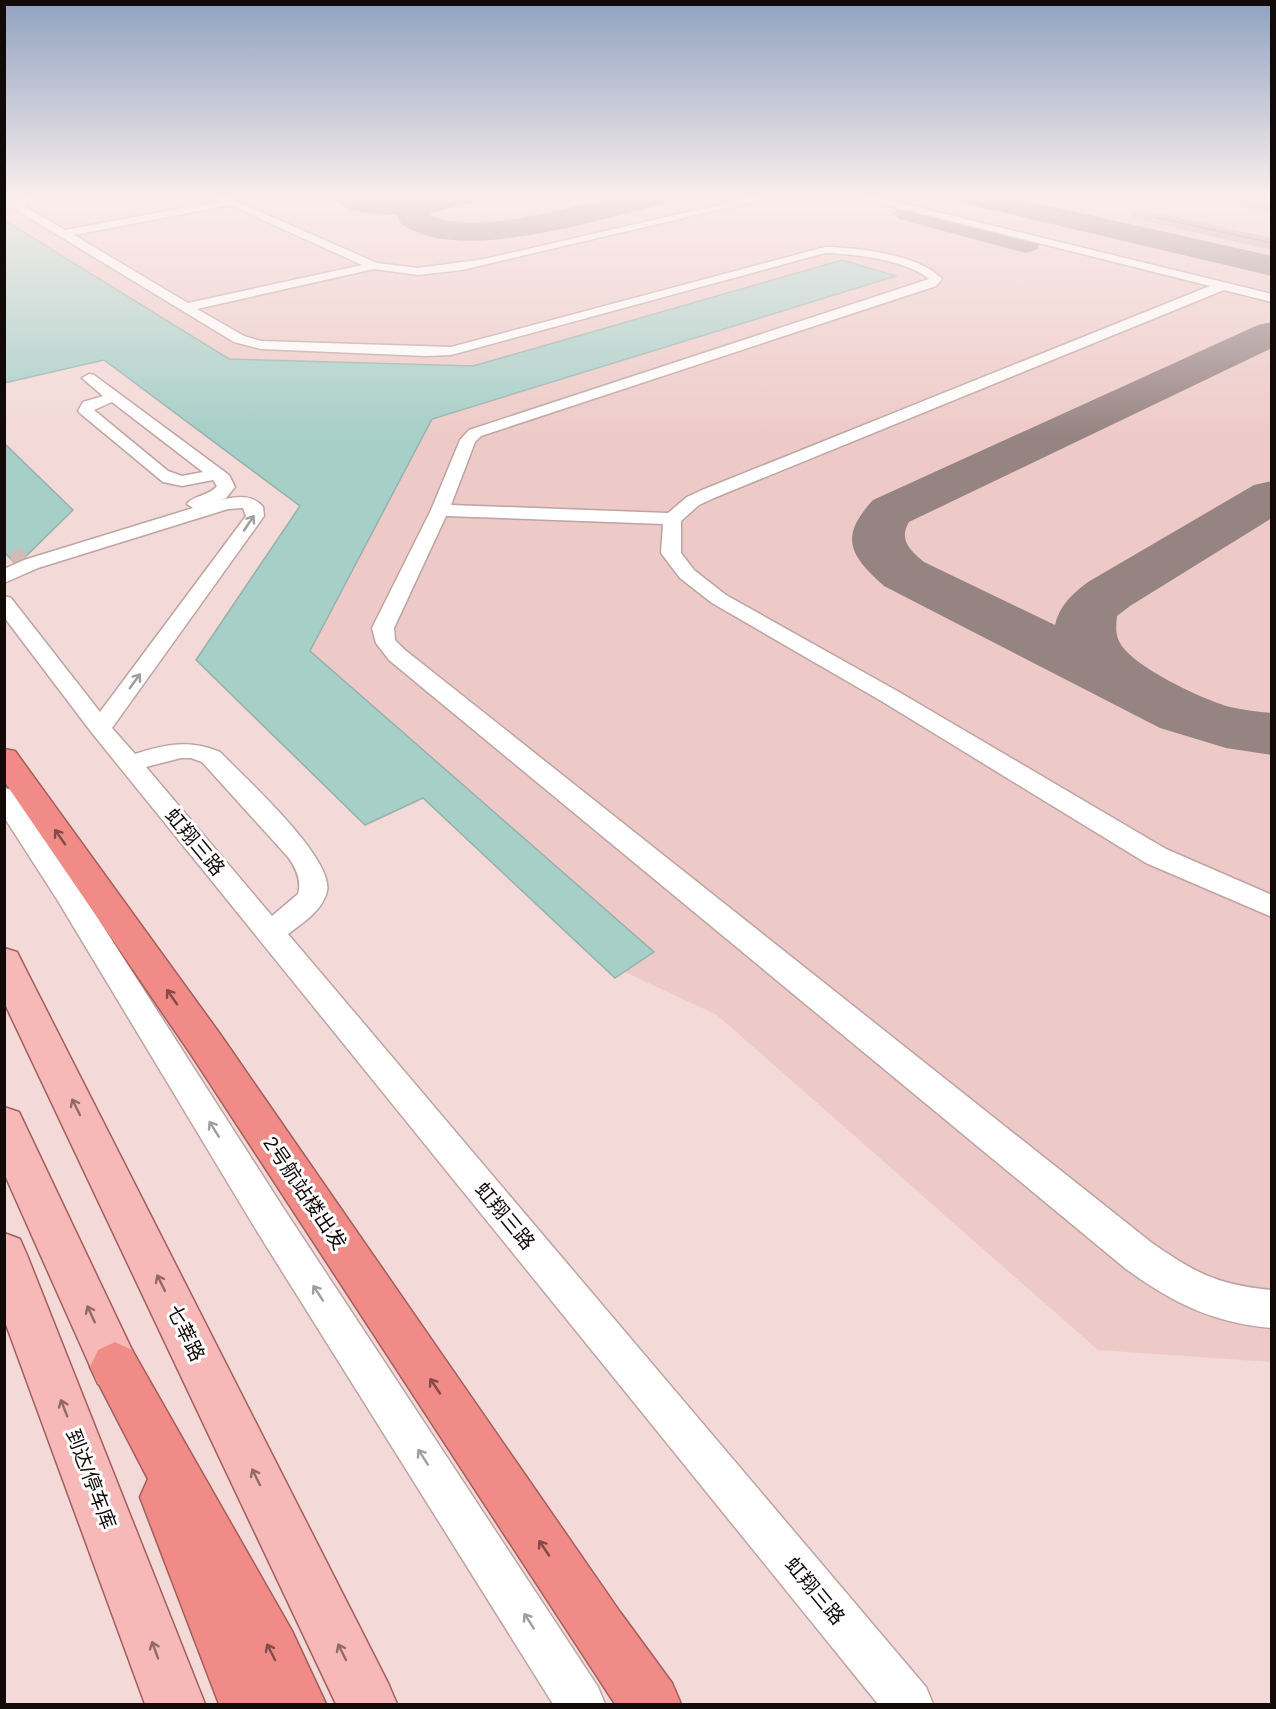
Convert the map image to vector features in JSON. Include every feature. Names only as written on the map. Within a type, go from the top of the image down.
[{"type":"highway","name":"2号航站楼出发","points":[[4,758],[212,1055],[580,1669]]},
{"type":"highway","points":[[115,1367],[249,1704]]},
{"type":"highway","points":[[115,1367],[271,1652],[296,1704]]},
{"type":"highway","points":[[580,1669],[635,1704]]},
{"type":"highway","points":[[580,1669],[651,1704]]},
{"type":"main road","name":"七莘路","points":[[5,962],[367,1704]]},
{"type":"main road","points":[[4,1125],[115,1367]]},
{"type":"main road","name":"到达/停车库","points":[[4,1256],[175,1704]]},
{"type":"street","points":[[136,277],[251,344],[440,352],[485,342],[720,277]]},
{"type":"street","points":[[187,307],[325,277]]},
{"type":"street","points":[[933,277],[936,279],[932,283],[482,429],[468,440],[440,510],[383,628],[382,636],[386,645],[397,655],[1139,1256],[1188,1290],[1205,1297],[1242,1307],[1272,1309]]},
{"type":"street","points":[[1189,277],[1272,298]]},
{"type":"street","points":[[440,510],[672,519],[693,501],[708,494],[1222,285]]},
{"type":"street","points":[[12,564],[210,499],[220,494],[226,487],[223,479],[89,378]]},
{"type":"street","points":[[114,397],[88,405],[86,411],[162,475],[181,482],[215,474]]},
{"type":"street","points":[[4,623],[52,690],[73,713],[85,722],[100,728],[255,516],[254,507],[246,502],[226,504],[31,564],[12,564]]},
{"type":"street","points":[[672,519],[671,553],[687,574],[719,599],[891,697],[1156,856],[1272,907]]},
{"type":"street","name":"虹翔三路","points":[[4,602],[100,728],[909,1704]]},
{"type":"street","points":[[130,764],[185,749],[199,750],[211,757],[298,850],[310,867],[316,883],[310,900],[270,933]]},
{"type":"street","points":[[4,796],[68,894],[271,1221],[580,1669]]},
{"type":"shaded area","points":[[4,277],[1271,277],[1271,1362],[1098,1350],[717,1015],[625,972],[615,978],[424,798],[365,825],[196,660],[300,506],[104,360],[5,383]]},
{"type":"building","points":[[4,277],[96,277],[229,359],[473,366],[784,277],[894,277],[432,419],[310,651],[654,952],[615,978],[423,798],[365,825],[196,660],[300,506],[104,360],[4,383]]},
{"type":"building","points":[[4,443],[73,510],[25,557],[14,562],[4,552]]},
{"type":"taxiway","points":[[1133,687],[904,574],[889,560],[879,545],[879,529],[891,511],[1272,333]]},
{"type":"taxiway","points":[[1133,687],[1105,666],[1091,650],[1085,633],[1089,612],[1109,594],[1272,496]]},
{"type":"taxiway","points":[[1133,687],[1163,702]]},
{"type":"taxiway","points":[[1133,687],[1165,705],[1208,722],[1272,734]]},
{"type":"tunnel","points":[[12,561],[26,556]]}]
